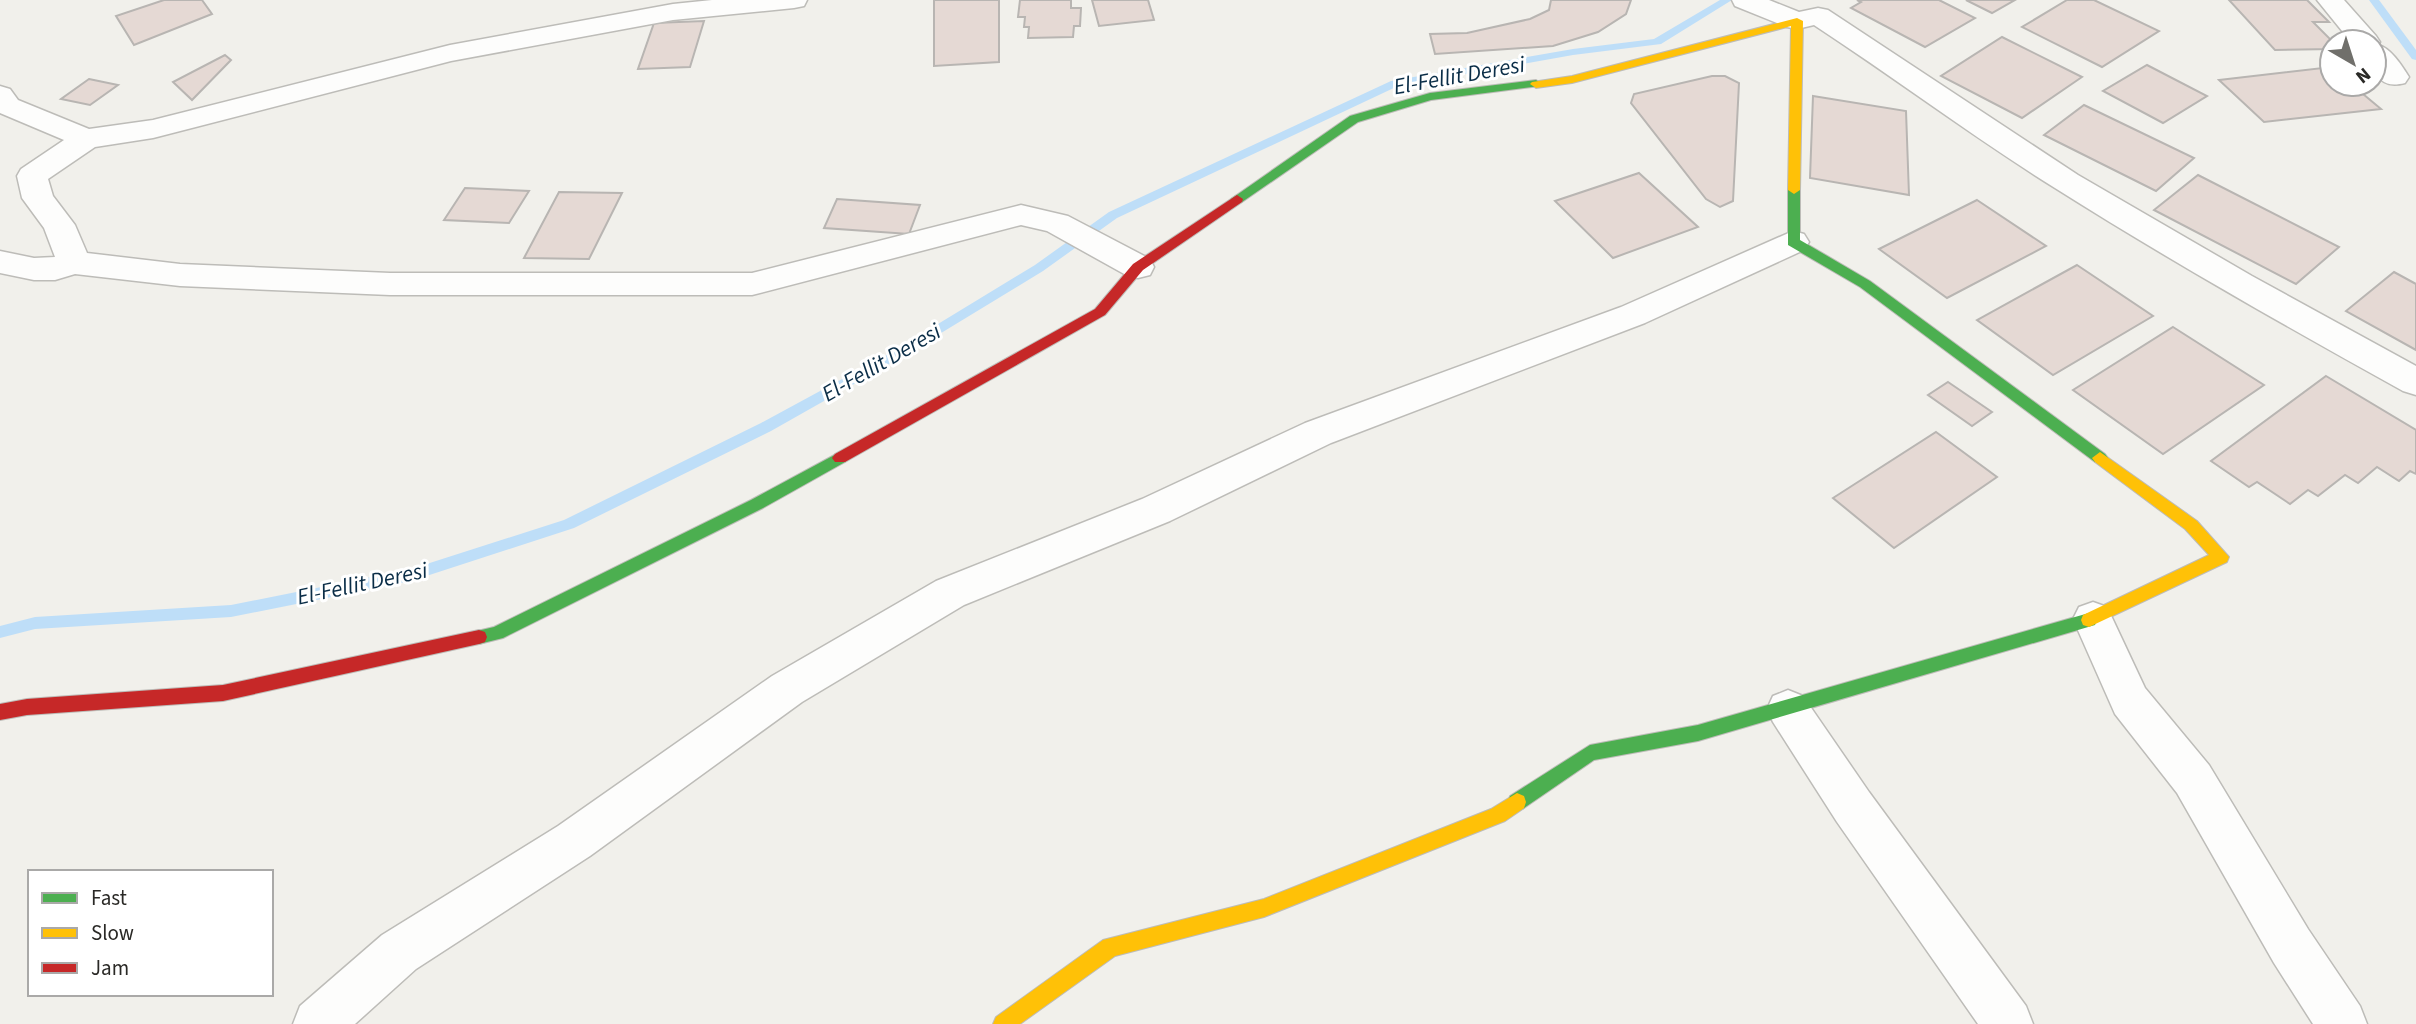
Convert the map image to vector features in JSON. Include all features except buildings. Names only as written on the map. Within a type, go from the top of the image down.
[{"type":"street","points":[[74,263],[59,225],[38,198],[32,176],[86,139],[153,129],[463,51],[673,12],[794,0]]},
{"type":"street","points":[[2330,0],[2354,28]]},
{"type":"street","points":[[1751,2],[1809,12],[1875,52],[1954,110],[2189,255],[2416,382]]},
{"type":"street","points":[[1793,242],[1809,12]]},
{"type":"street","points":[[0,712],[27,707],[223,694],[497,633],[757,504],[1100,312],[1138,267],[1354,119],[1430,97],[1572,79],[1809,12]]},
{"type":"street","points":[[2388,69],[2395,77]]},
{"type":"street","points":[[0,95],[8,106],[86,139]]},
{"type":"street","points":[[0,262],[34,269],[55,269],[74,263],[180,275],[390,284],[752,284],[1021,215],[1063,226],[1138,267]]},
{"type":"street","points":[[1003,1024],[1110,947],[1264,908],[1497,815],[1590,752],[1698,733],[2094,619],[2221,557],[2191,524],[1875,292],[1793,242]]},
{"type":"street","points":[[318,1024],[399,952],[574,841],[787,689],[950,593],[1156,510],[1318,433],[1633,314],[1793,242]]},
{"type":"street","points":[[2094,619],[2130,701],[2193,779],[2291,946],[2342,1024]]},
{"type":"street","points":[[1788,709],[1883,850],[2008,1024]]},
{"type":"waterway","name":"El-Fellit Deresi","points":[[0,632],[35,623],[231,611],[411,575],[569,524],[766,427],[896,355],[1039,268],[1113,215],[1395,83],[1573,52],[1657,42],[1727,0]]},
{"type":"waterway","name":"El-Fellit Deresi","points":[[2374,0],[2416,57]]},
{"type":"traffic: fast","points":[[1237,199],[1354,119],[1430,97],[1536,84]]},
{"type":"traffic: fast","points":[[1794,190],[1793,242],[1865,284],[2100,458]]},
{"type":"traffic: fast","points":[[479,637],[497,633],[757,504],[840,458]]},
{"type":"traffic: fast","points":[[1517,802],[1590,753],[1698,733],[2089,620]]},
{"type":"traffic: slow","points":[[1536,84],[1572,79],[1797,21],[1794,190]]},
{"type":"traffic: slow","points":[[2089,620],[2221,557],[2191,525],[2100,458]]},
{"type":"traffic: slow","points":[[1003,1024],[1110,947],[1264,908],[1498,815],[1517,802]]},
{"type":"traffic: jam","points":[[840,458],[1100,312],[1138,267],[1237,199]]},
{"type":"traffic: jam","points":[[0,712],[27,707],[223,693],[479,637]]}]
